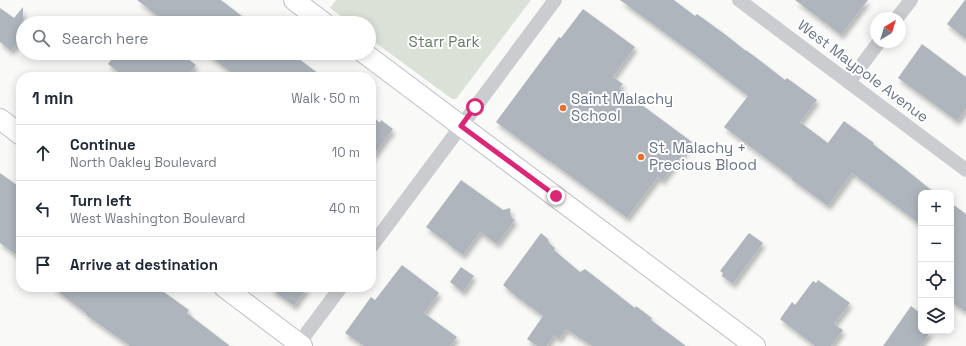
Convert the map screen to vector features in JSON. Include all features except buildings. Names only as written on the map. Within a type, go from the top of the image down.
[{"type":"street","points":[[294,0],[315,16]]},
{"type":"street","points":[[376,240],[555,0]]},
{"type":"street","name":"West Maypole Avenue","points":[[739,0],[966,170]]},
{"type":"street","points":[[901,12],[910,0]]},
{"type":"street","points":[[849,82],[874,48]]},
{"type":"street","points":[[373,60],[755,346]]},
{"type":"street","points":[[0,119],[16,131]]},
{"type":"street","points":[[230,292],[299,345],[337,292]]},
{"type":"green space","name":"Starr Park","points":[[336,0],[531,0],[456,99],[452,99],[376,43],[376,16],[341,16],[330,8]]},
{"type":"place","name":"Saint Malachy School","points":[[563,108]]},
{"type":"place","name":"St. Malachy + Precious Blood","points":[[641,157]]},
{"type":"route","points":[[475,107],[461,126],[556,196]]}]
